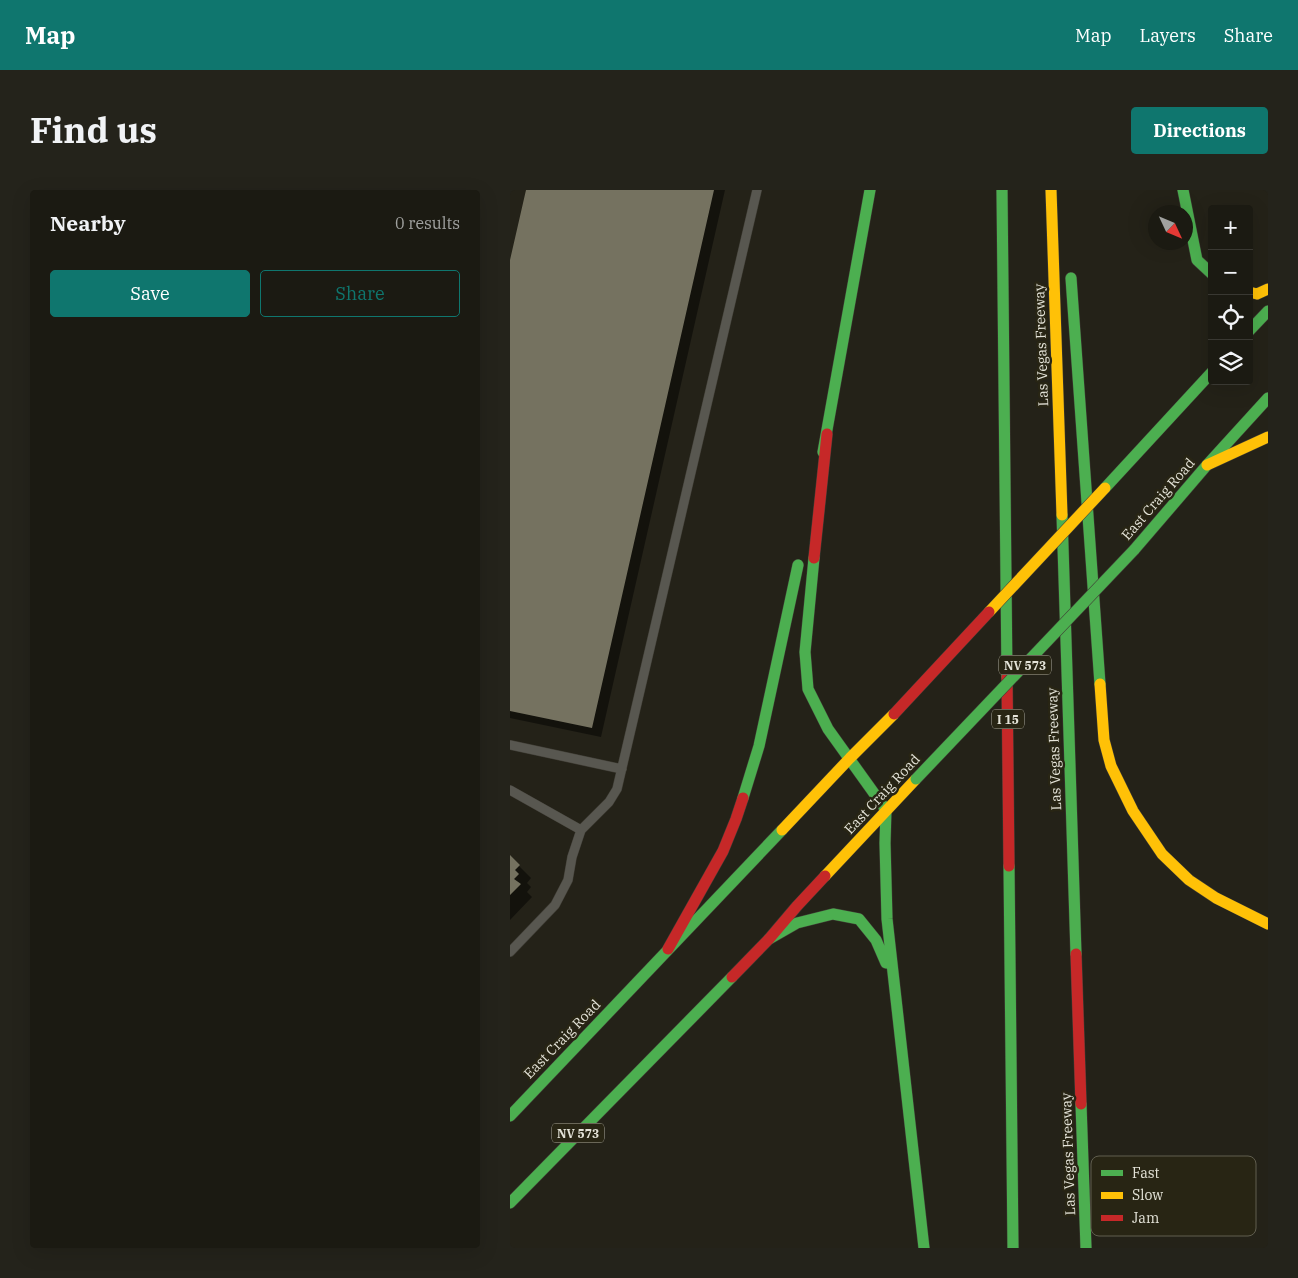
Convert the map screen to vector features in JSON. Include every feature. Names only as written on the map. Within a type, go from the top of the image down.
[{"type":"main road","points":[[806,532],[827,434],[870,190]]},
{"type":"main road","name":"I 15","points":[[1002,190],[1013,1248]]},
{"type":"main road","points":[[1183,190],[1198,260],[1208,270]]},
{"type":"main road","points":[[1051,193],[1063,241]]},
{"type":"main road","name":"Las Vegas Freeway","points":[[1051,193],[1086,1248]]},
{"type":"main road","points":[[1071,268],[1104,740],[1111,766],[1133,810],[1162,854],[1196,885],[1216,898],[1268,924]]},
{"type":"main road","points":[[1253,293],[1257,294],[1268,289]]},
{"type":"main road","points":[[1253,327],[1268,311]]},
{"type":"main road","name":"East Craig Road","points":[[510,1116],[894,714],[1208,376]]},
{"type":"main road","name":"East Craig Road","points":[[510,1204],[769,939],[886,810],[1134,550],[1268,398]]},
{"type":"main road","points":[[827,434],[805,652],[808,690],[828,729],[886,810],[887,919],[924,1248]]},
{"type":"main road","points":[[1207,465],[1268,437]]},
{"type":"main road","points":[[668,949],[723,851],[736,819],[759,746],[802,551]]},
{"type":"main road","points":[[769,939],[797,923],[833,914],[859,918],[876,940],[894,981]]},
{"type":"lane","points":[[510,952],[555,905],[568,880],[572,857],[581,830],[609,802],[617,789],[757,190]]},
{"type":"lane","points":[[510,745],[622,769]]},
{"type":"lane","points":[[510,790],[581,830]]},
{"type":"building","points":[[526,190],[714,190],[592,728],[510,711],[510,260]]},
{"type":"building","points":[[510,855],[520,865],[515,870],[519,874],[514,879],[521,884],[510,895]]},
{"type":"traffic: fast","points":[[823,452],[870,190]]},
{"type":"traffic: fast","points":[[1002,190],[1007,677]]},
{"type":"traffic: fast","points":[[1183,190],[1197,260],[1208,270]]},
{"type":"traffic: fast","points":[[1071,278],[1100,684]]},
{"type":"traffic: fast","points":[[1253,327],[1268,311]]},
{"type":"traffic: fast","points":[[1105,488],[1208,376]]},
{"type":"traffic: fast","points":[[1134,550],[1268,398]]},
{"type":"traffic: fast","points":[[1062,515],[1076,954]]},
{"type":"traffic: fast","points":[[916,779],[1134,550]]},
{"type":"traffic: fast","points":[[814,558],[805,652],[808,689],[828,729],[886,810],[887,919],[924,1248]]},
{"type":"traffic: fast","points":[[743,798],[759,746],[798,565]]},
{"type":"traffic: fast","points":[[510,1116],[782,830]]},
{"type":"traffic: fast","points":[[1009,866],[1013,1248]]},
{"type":"traffic: fast","points":[[769,939],[797,923],[833,914],[859,919],[876,940],[886,963]]},
{"type":"traffic: fast","points":[[510,1203],[732,977]]},
{"type":"traffic: fast","points":[[1081,1104],[1086,1248]]},
{"type":"traffic: slow","points":[[1051,190],[1062,515]]},
{"type":"traffic: slow","points":[[1253,293],[1257,294],[1268,289]]},
{"type":"traffic: slow","points":[[1207,465],[1268,437]]},
{"type":"traffic: slow","points":[[989,612],[1105,488]]},
{"type":"traffic: slow","points":[[1100,684],[1104,740],[1111,766],[1133,811],[1162,854],[1189,880],[1216,898],[1268,924]]},
{"type":"traffic: slow","points":[[782,830],[894,714]]},
{"type":"traffic: slow","points":[[825,876],[916,779]]},
{"type":"traffic: jam","points":[[814,558],[827,434]]},
{"type":"traffic: jam","points":[[894,714],[989,612]]},
{"type":"traffic: jam","points":[[1007,677],[1009,866]]},
{"type":"traffic: jam","points":[[668,949],[723,851],[743,798]]},
{"type":"traffic: jam","points":[[732,977],[825,876]]},
{"type":"traffic: jam","points":[[1076,954],[1081,1104]]}]
